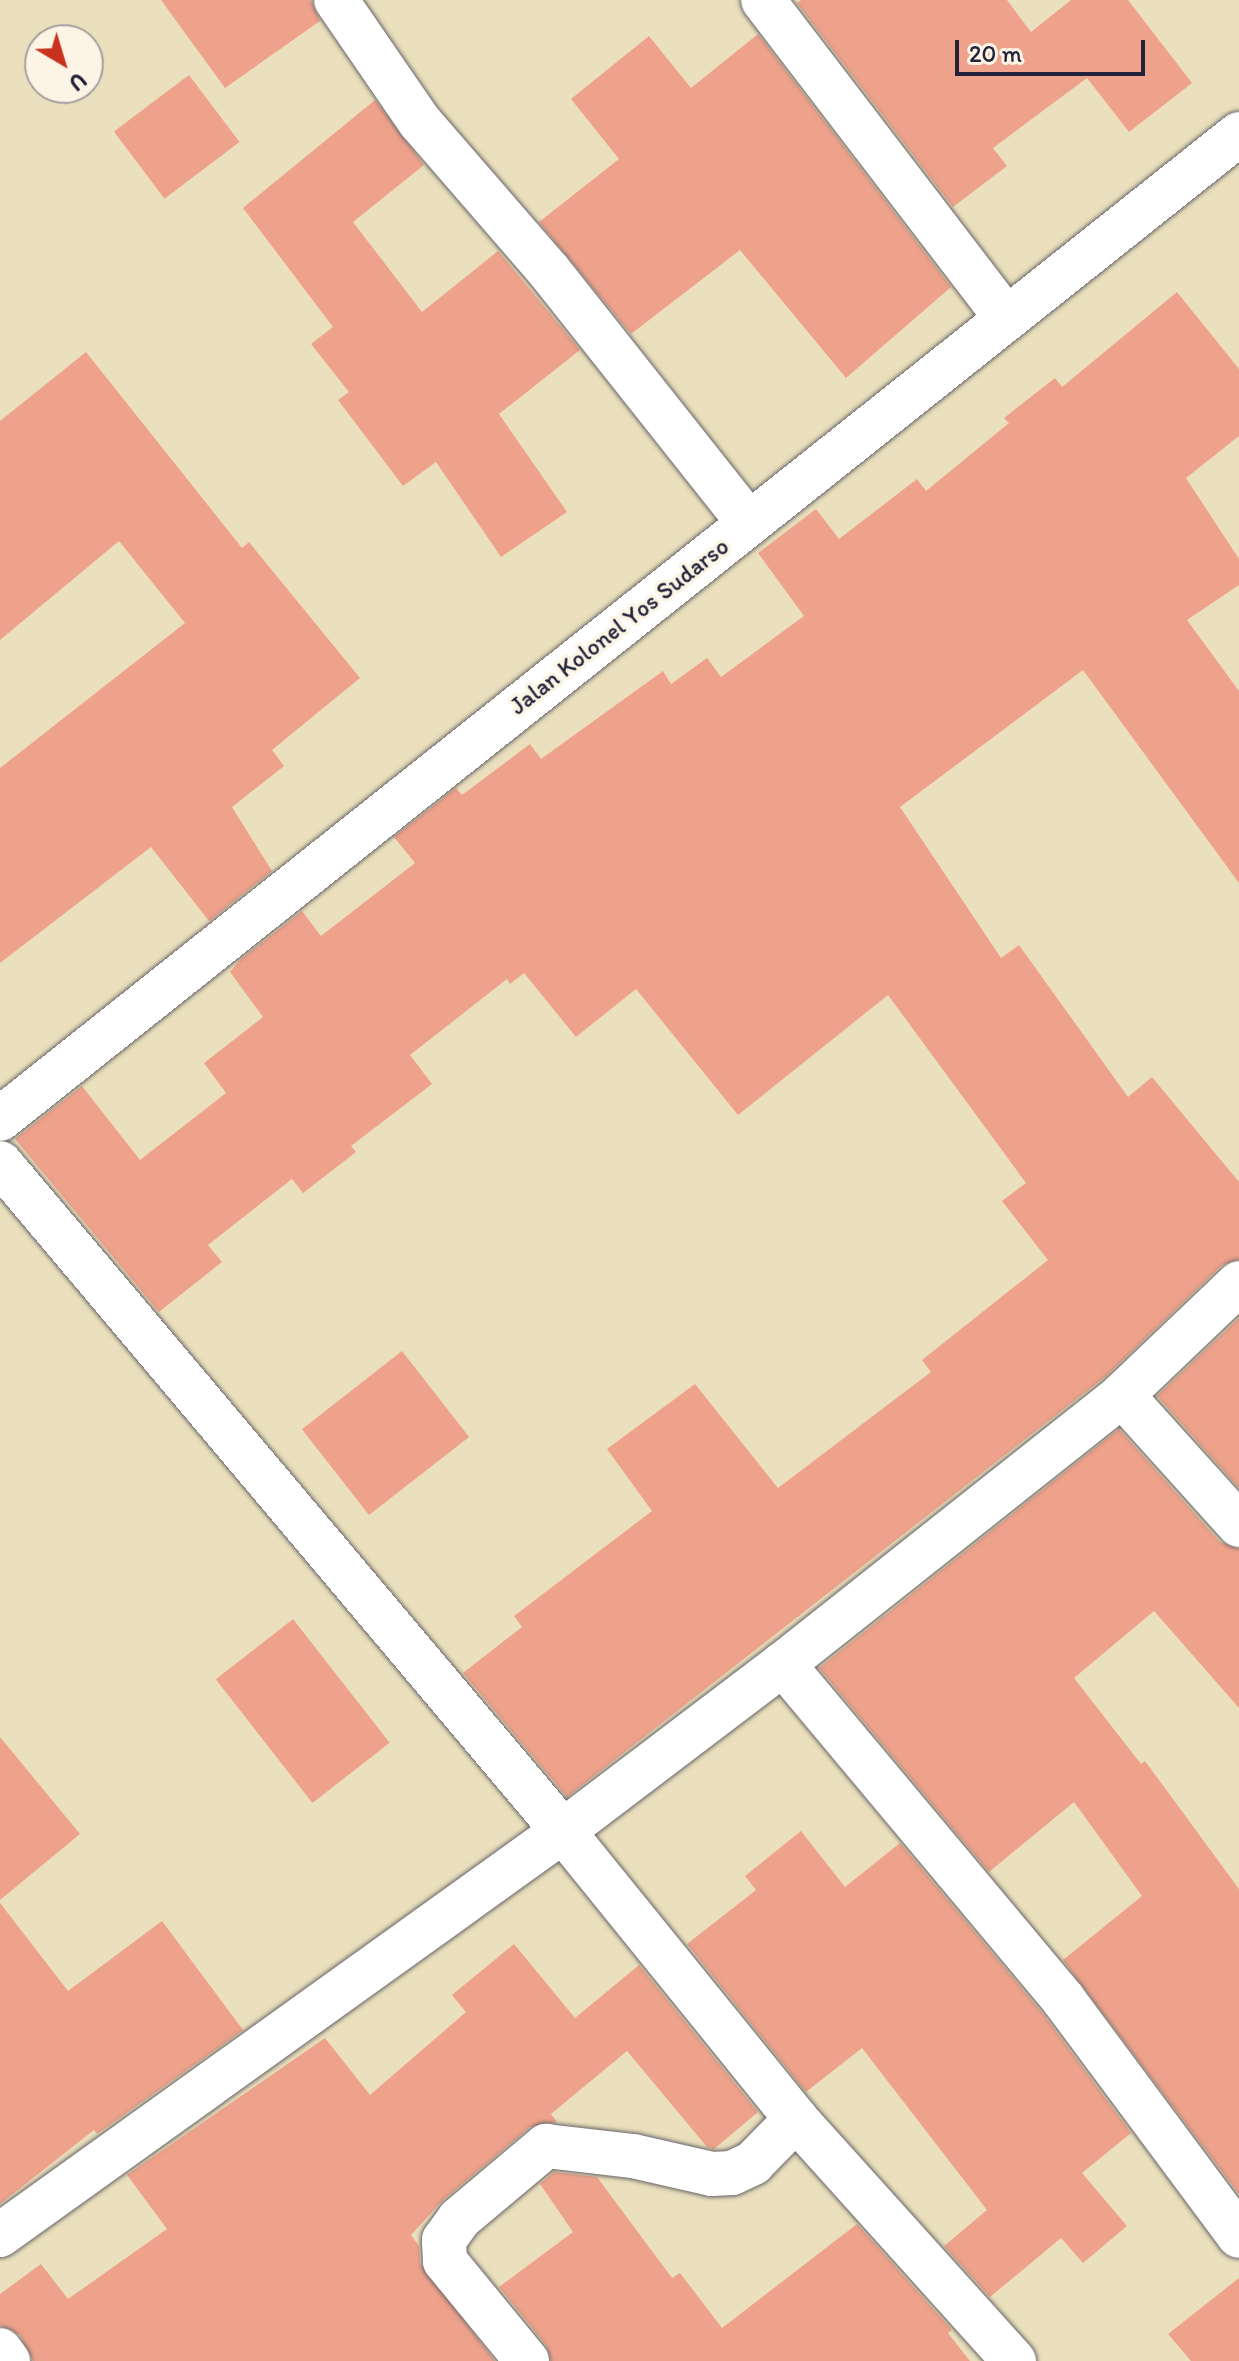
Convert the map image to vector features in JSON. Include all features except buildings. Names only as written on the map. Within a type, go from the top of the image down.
[{"type":"street","points":[[336,0],[420,122],[549,271],[749,523]]},
{"type":"street","points":[[763,0],[1006,318]]},
{"type":"street","name":"Jalan Kolonel Yos Sudarso","points":[[0,1119],[1239,134]]},
{"type":"street","points":[[0,1163],[563,1831],[796,2119],[1014,2361]]},
{"type":"street","points":[[0,2235],[563,1831],[783,1664],[1122,1395],[1239,1283]]},
{"type":"street","points":[[1122,1395],[1239,1525]]},
{"type":"street","points":[[783,1664],[1063,1999],[1239,2236]]},
{"type":"street","points":[[527,2361],[445,2261],[444,2240],[459,2219],[546,2146],[633,2156],[712,2174],[732,2173],[753,2163],[796,2119]]},
{"type":"street","points":[[0,2350],[8,2361]]}]
